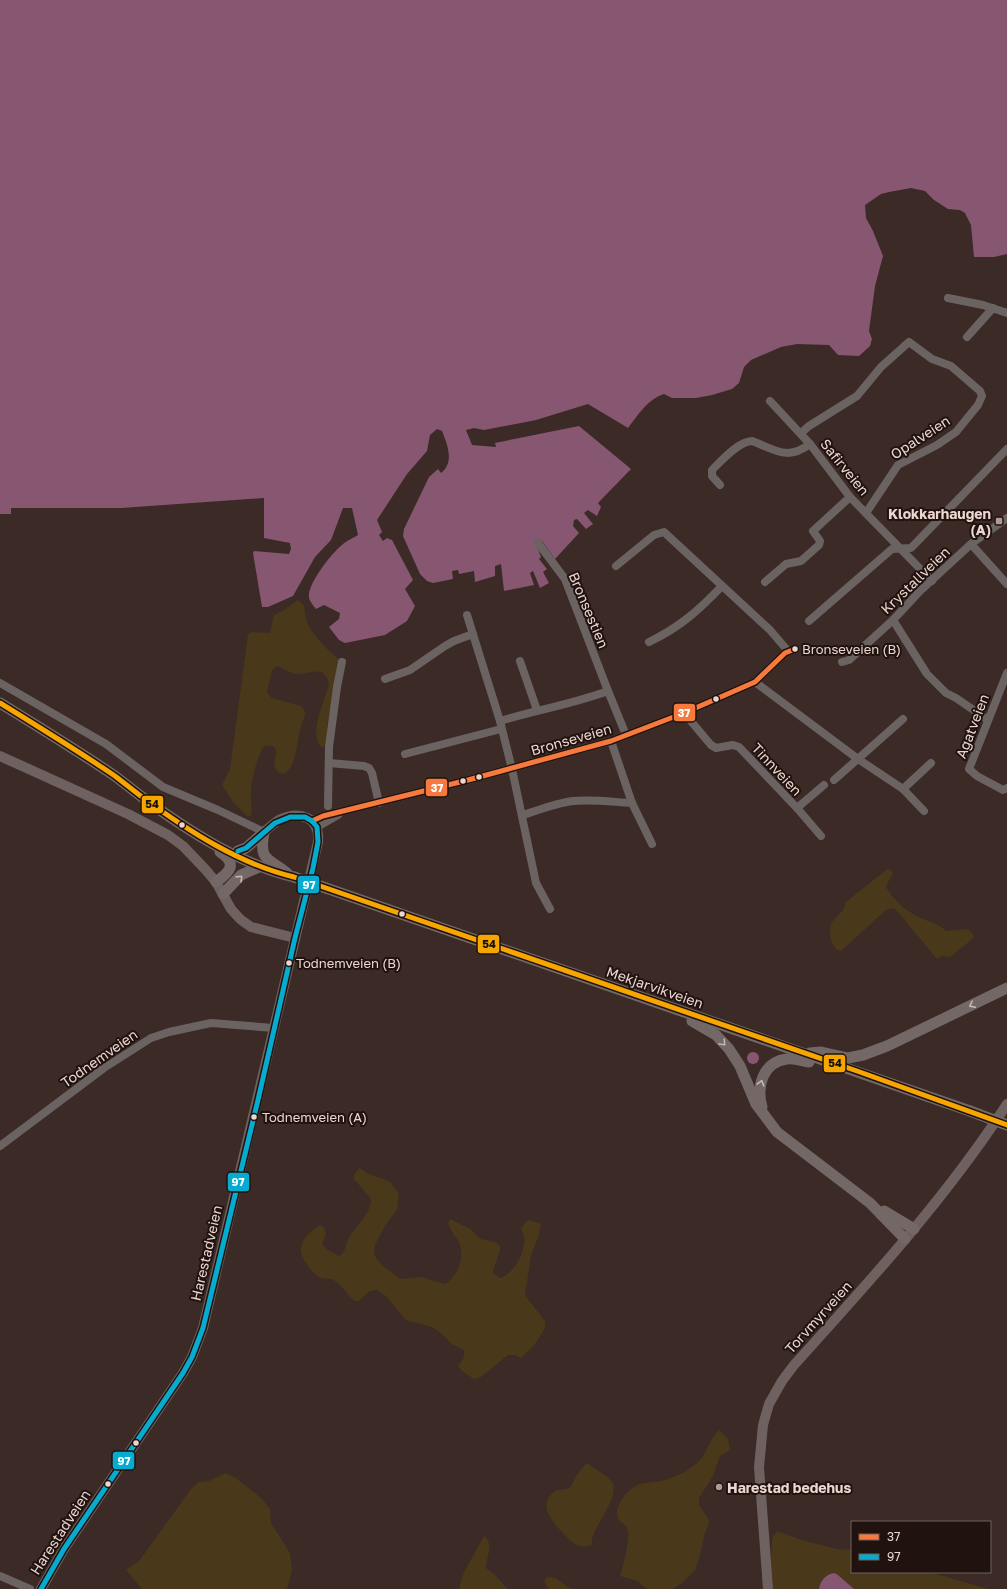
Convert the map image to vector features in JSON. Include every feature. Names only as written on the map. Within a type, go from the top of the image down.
[{"type":"highway","points":[[0,702],[116,777],[142,797],[212,843],[237,854]]},
{"type":"highway","points":[[116,777],[145,792],[237,854]]},
{"type":"highway","points":[[237,854],[264,832]]},
{"type":"highway","points":[[264,832],[261,846],[264,857],[290,875]]},
{"type":"highway","points":[[212,843],[228,859],[231,866],[229,871],[216,882]]},
{"type":"highway","name":"Mekjarvikveien","points":[[237,854],[259,867],[290,875]]},
{"type":"highway","name":"Mekjarvikveien","points":[[237,854],[326,888],[1007,1125]]},
{"type":"highway","points":[[223,894],[242,875],[259,867]]},
{"type":"highway","points":[[803,1054],[821,1052],[848,1058],[863,1055],[887,1046],[1007,988]]},
{"type":"highway","points":[[667,1007],[706,1029],[723,1042],[740,1066],[756,1104],[767,1120],[786,1140],[870,1203],[914,1229]]},
{"type":"highway","points":[[767,1120],[761,1104],[759,1088],[760,1082],[768,1069],[780,1061],[787,1059],[826,1062]]},
{"type":"highway","points":[[870,1203],[905,1239]]},
{"type":"main road","points":[[0,756],[128,814],[168,835],[195,857],[216,882],[231,909],[240,919],[251,927],[266,932],[295,938]]},
{"type":"main road","points":[[264,832],[279,820],[290,816],[305,817],[315,824]]},
{"type":"main road","name":"Harestadveien","points":[[41,1589],[64,1549],[183,1373],[203,1328],[318,842],[315,824]]},
{"type":"main road","name":"Torvmyrveien","points":[[768,1589],[759,1467],[762,1425],[769,1404],[782,1381],[794,1365],[914,1229],[976,1150],[1007,1104]]},
{"type":"street","points":[[948,298],[993,308],[1007,314]]},
{"type":"street","points":[[967,337],[993,308]]},
{"type":"street","name":"Opalveien","points":[[801,433],[809,426],[856,396],[881,367],[909,342],[932,359],[951,366],[980,391],[982,396],[978,405],[956,432],[937,445],[898,464],[866,513]]},
{"type":"street","name":"Safirveien","points":[[770,401],[801,433],[850,497],[932,581]]},
{"type":"street","points":[[720,485],[712,476],[712,470],[725,457],[747,441],[752,441],[786,454],[801,451],[810,444]]},
{"type":"street","points":[[809,621],[892,549],[911,548],[1007,449]]},
{"type":"street","points":[[765,582],[786,564],[801,561],[819,546],[820,541],[813,531],[850,497]]},
{"type":"street","name":"Krystallveien","points":[[842,662],[849,660],[893,620],[920,591],[971,544],[1006,520]]},
{"type":"street","name":"Bronseveien","points":[[315,824],[343,812],[512,769],[611,741],[684,713],[755,682],[792,650],[664,532],[654,535],[616,566]]},
{"type":"street","name":"Bronsestien","points":[[538,543],[565,579],[626,735]]},
{"type":"street","points":[[971,544],[1007,584]]},
{"type":"street","points":[[649,642],[667,633],[697,612],[722,586]]},
{"type":"street","points":[[467,615],[501,725],[523,815],[536,883],[550,909]]},
{"type":"street","points":[[893,620],[927,674],[946,693],[956,698],[988,720]]},
{"type":"street","points":[[385,679],[410,670],[450,644],[473,634]]},
{"type":"street","points":[[520,661],[537,710]]},
{"type":"street","points":[[328,806],[328,747],[342,662]]},
{"type":"street","name":"Agatveien","points":[[1007,673],[969,769],[976,776],[1003,790],[1007,788]]},
{"type":"street","points":[[755,682],[858,759],[903,788],[924,812]]},
{"type":"street","points":[[0,683],[106,744],[163,787],[218,810],[264,832]]},
{"type":"street","points":[[404,754],[501,725],[537,710],[589,698],[608,691]]},
{"type":"street","name":"Tinnveien","points":[[684,713],[711,745],[716,748],[733,745],[739,747],[797,808],[821,836]]},
{"type":"street","points":[[834,780],[903,719]]},
{"type":"street","points":[[611,741],[632,803],[652,844]]},
{"type":"street","points":[[329,763],[364,766],[369,768],[372,773],[379,803]]},
{"type":"street","points":[[903,788],[930,763]]},
{"type":"street","name":"Tinnveien","points":[[797,808],[824,785]]},
{"type":"street","points":[[523,815],[554,805],[573,801],[632,803]]},
{"type":"street","name":"Todnemveien","points":[[0,1146],[104,1068],[151,1038],[169,1032],[210,1023],[274,1028]]},
{"type":"street","name":"Harestadveien","points":[[0,1576],[30,1589]]},
{"type":"shaded area","points":[[0,0],[1007,0],[1007,254],[994,257],[974,257],[971,225],[965,213],[960,210],[948,209],[934,200],[925,191],[911,188],[881,194],[865,205],[866,218],[883,256],[875,286],[869,331],[872,339],[870,346],[859,356],[838,355],[829,345],[797,344],[781,347],[751,360],[744,367],[739,383],[732,389],[696,398],[672,398],[664,394],[658,396],[648,404],[628,428],[588,404],[536,420],[484,430],[474,428],[466,430],[472,445],[496,447],[495,443],[579,426],[631,469],[598,503],[601,507],[597,516],[588,510],[584,513],[593,524],[586,529],[577,519],[574,520],[573,526],[579,533],[555,559],[542,541],[536,544],[541,557],[539,559],[547,569],[543,572],[549,583],[540,588],[533,571],[530,573],[534,585],[504,591],[501,564],[495,566],[495,576],[475,582],[474,571],[459,574],[458,570],[452,571],[453,579],[433,583],[427,581],[420,574],[403,536],[404,529],[429,477],[438,469],[441,473],[448,464],[449,453],[446,442],[442,431],[437,429],[430,435],[427,451],[407,474],[377,520],[382,532],[379,535],[383,541],[387,538],[392,540],[413,580],[405,589],[415,606],[407,621],[385,635],[345,643],[339,640],[329,627],[339,619],[340,613],[324,605],[316,609],[309,598],[309,592],[316,577],[337,549],[358,535],[352,508],[343,508],[331,540],[315,557],[293,596],[268,607],[262,607],[253,553],[254,551],[289,554],[291,549],[290,543],[264,538],[264,498],[121,508],[11,508],[11,514],[0,514]]},
{"type":"shaded area","points":[[298,600],[304,605],[307,622],[310,628],[327,648],[340,660],[327,728],[327,746],[321,747],[317,741],[316,734],[319,716],[329,684],[327,678],[320,672],[295,674],[278,666],[272,670],[267,693],[272,698],[301,706],[305,711],[305,716],[301,726],[292,764],[285,774],[278,772],[274,766],[276,755],[275,749],[270,746],[265,746],[262,749],[253,779],[251,792],[252,812],[248,817],[233,802],[222,785],[230,769],[248,634],[252,632],[270,633],[274,615]]},
{"type":"shaded area","points":[[889,869],[893,874],[886,887],[901,906],[916,916],[937,925],[946,931],[968,929],[973,934],[973,938],[950,957],[942,956],[937,959],[894,908],[886,910],[842,950],[839,951],[836,949],[831,938],[831,923],[844,909],[846,902]]},
{"type":"shaded area","points":[[751,1052],[755,1052],[759,1058],[755,1064],[751,1064],[747,1060],[747,1056]]},
{"type":"shaded area","points":[[358,1169],[391,1182],[393,1187],[399,1193],[397,1210],[386,1224],[375,1245],[374,1252],[376,1258],[383,1266],[400,1279],[422,1277],[444,1284],[453,1278],[460,1262],[461,1250],[459,1242],[448,1223],[450,1219],[470,1229],[481,1239],[495,1242],[500,1246],[493,1271],[494,1274],[500,1278],[510,1272],[521,1255],[524,1237],[521,1228],[527,1221],[530,1220],[541,1224],[539,1235],[531,1256],[525,1295],[545,1321],[545,1328],[525,1355],[521,1358],[515,1355],[508,1355],[481,1377],[474,1379],[462,1371],[458,1366],[463,1359],[464,1350],[452,1344],[441,1333],[432,1327],[406,1320],[387,1297],[377,1290],[370,1291],[359,1301],[355,1301],[335,1281],[321,1278],[314,1273],[304,1260],[301,1248],[302,1243],[309,1233],[321,1225],[325,1229],[326,1234],[322,1244],[326,1249],[339,1256],[343,1253],[351,1235],[366,1215],[371,1199],[354,1179],[354,1175]]},
{"type":"shaded area","points":[[719,1430],[728,1439],[730,1450],[720,1456],[713,1476],[699,1498],[699,1505],[709,1520],[709,1524],[705,1533],[695,1570],[682,1583],[673,1589],[647,1589],[638,1581],[620,1576],[628,1540],[627,1528],[619,1520],[617,1515],[618,1507],[623,1499],[629,1491],[637,1485],[660,1481],[685,1472],[701,1459],[712,1438]]},
{"type":"shaded area","points":[[587,1463],[609,1479],[614,1487],[608,1508],[593,1534],[592,1545],[581,1546],[572,1542],[556,1525],[548,1512],[546,1505],[548,1498],[554,1492],[567,1489],[572,1485],[574,1479]]},
{"type":"shaded area","points":[[225,1473],[236,1478],[261,1498],[270,1509],[271,1523],[290,1553],[292,1571],[287,1589],[142,1589],[126,1570],[139,1561],[191,1489],[199,1482],[209,1481]]},
{"type":"shaded area","points":[[777,1531],[805,1541],[837,1549],[851,1550],[851,1573],[933,1573],[988,1589],[854,1589],[838,1575],[819,1587],[819,1589],[769,1589],[773,1537]]},
{"type":"shaded area","points":[[484,1536],[489,1543],[486,1568],[508,1589],[459,1589],[464,1572]]},
{"type":"shaded area","points":[[834,1573],[854,1589],[819,1589],[824,1578]]},
{"type":"shaded area","points":[[550,1577],[557,1579],[571,1589],[549,1589],[544,1581],[546,1578]]},
{"type":"transit line","name":"37","points":[[312,821],[323,816],[468,780],[611,741],[684,713],[755,682],[785,653],[795,649]]},
{"type":"transit line","name":"54","points":[[0,703],[115,776],[177,822],[214,844],[253,864],[857,1071],[1007,1125]]},
{"type":"transit line","name":"97","points":[[41,1589],[64,1549],[183,1373],[192,1357],[203,1328],[295,938],[313,868],[318,842],[317,827],[312,821],[305,817],[290,817],[275,823],[246,848],[238,851]]},
{"type":"place","name":"Klokkarhaugen (A)","points":[[999,521]]},
{"type":"place","name":"Bronseveien (B)","points":[[795,649]]},
{"type":"place","name":"Todnemveien (B)","points":[[289,963]]},
{"type":"place","name":"Todnemveien (A)","points":[[254,1117]]},
{"type":"place","name":"Harestad bedehus","points":[[719,1487]]}]
